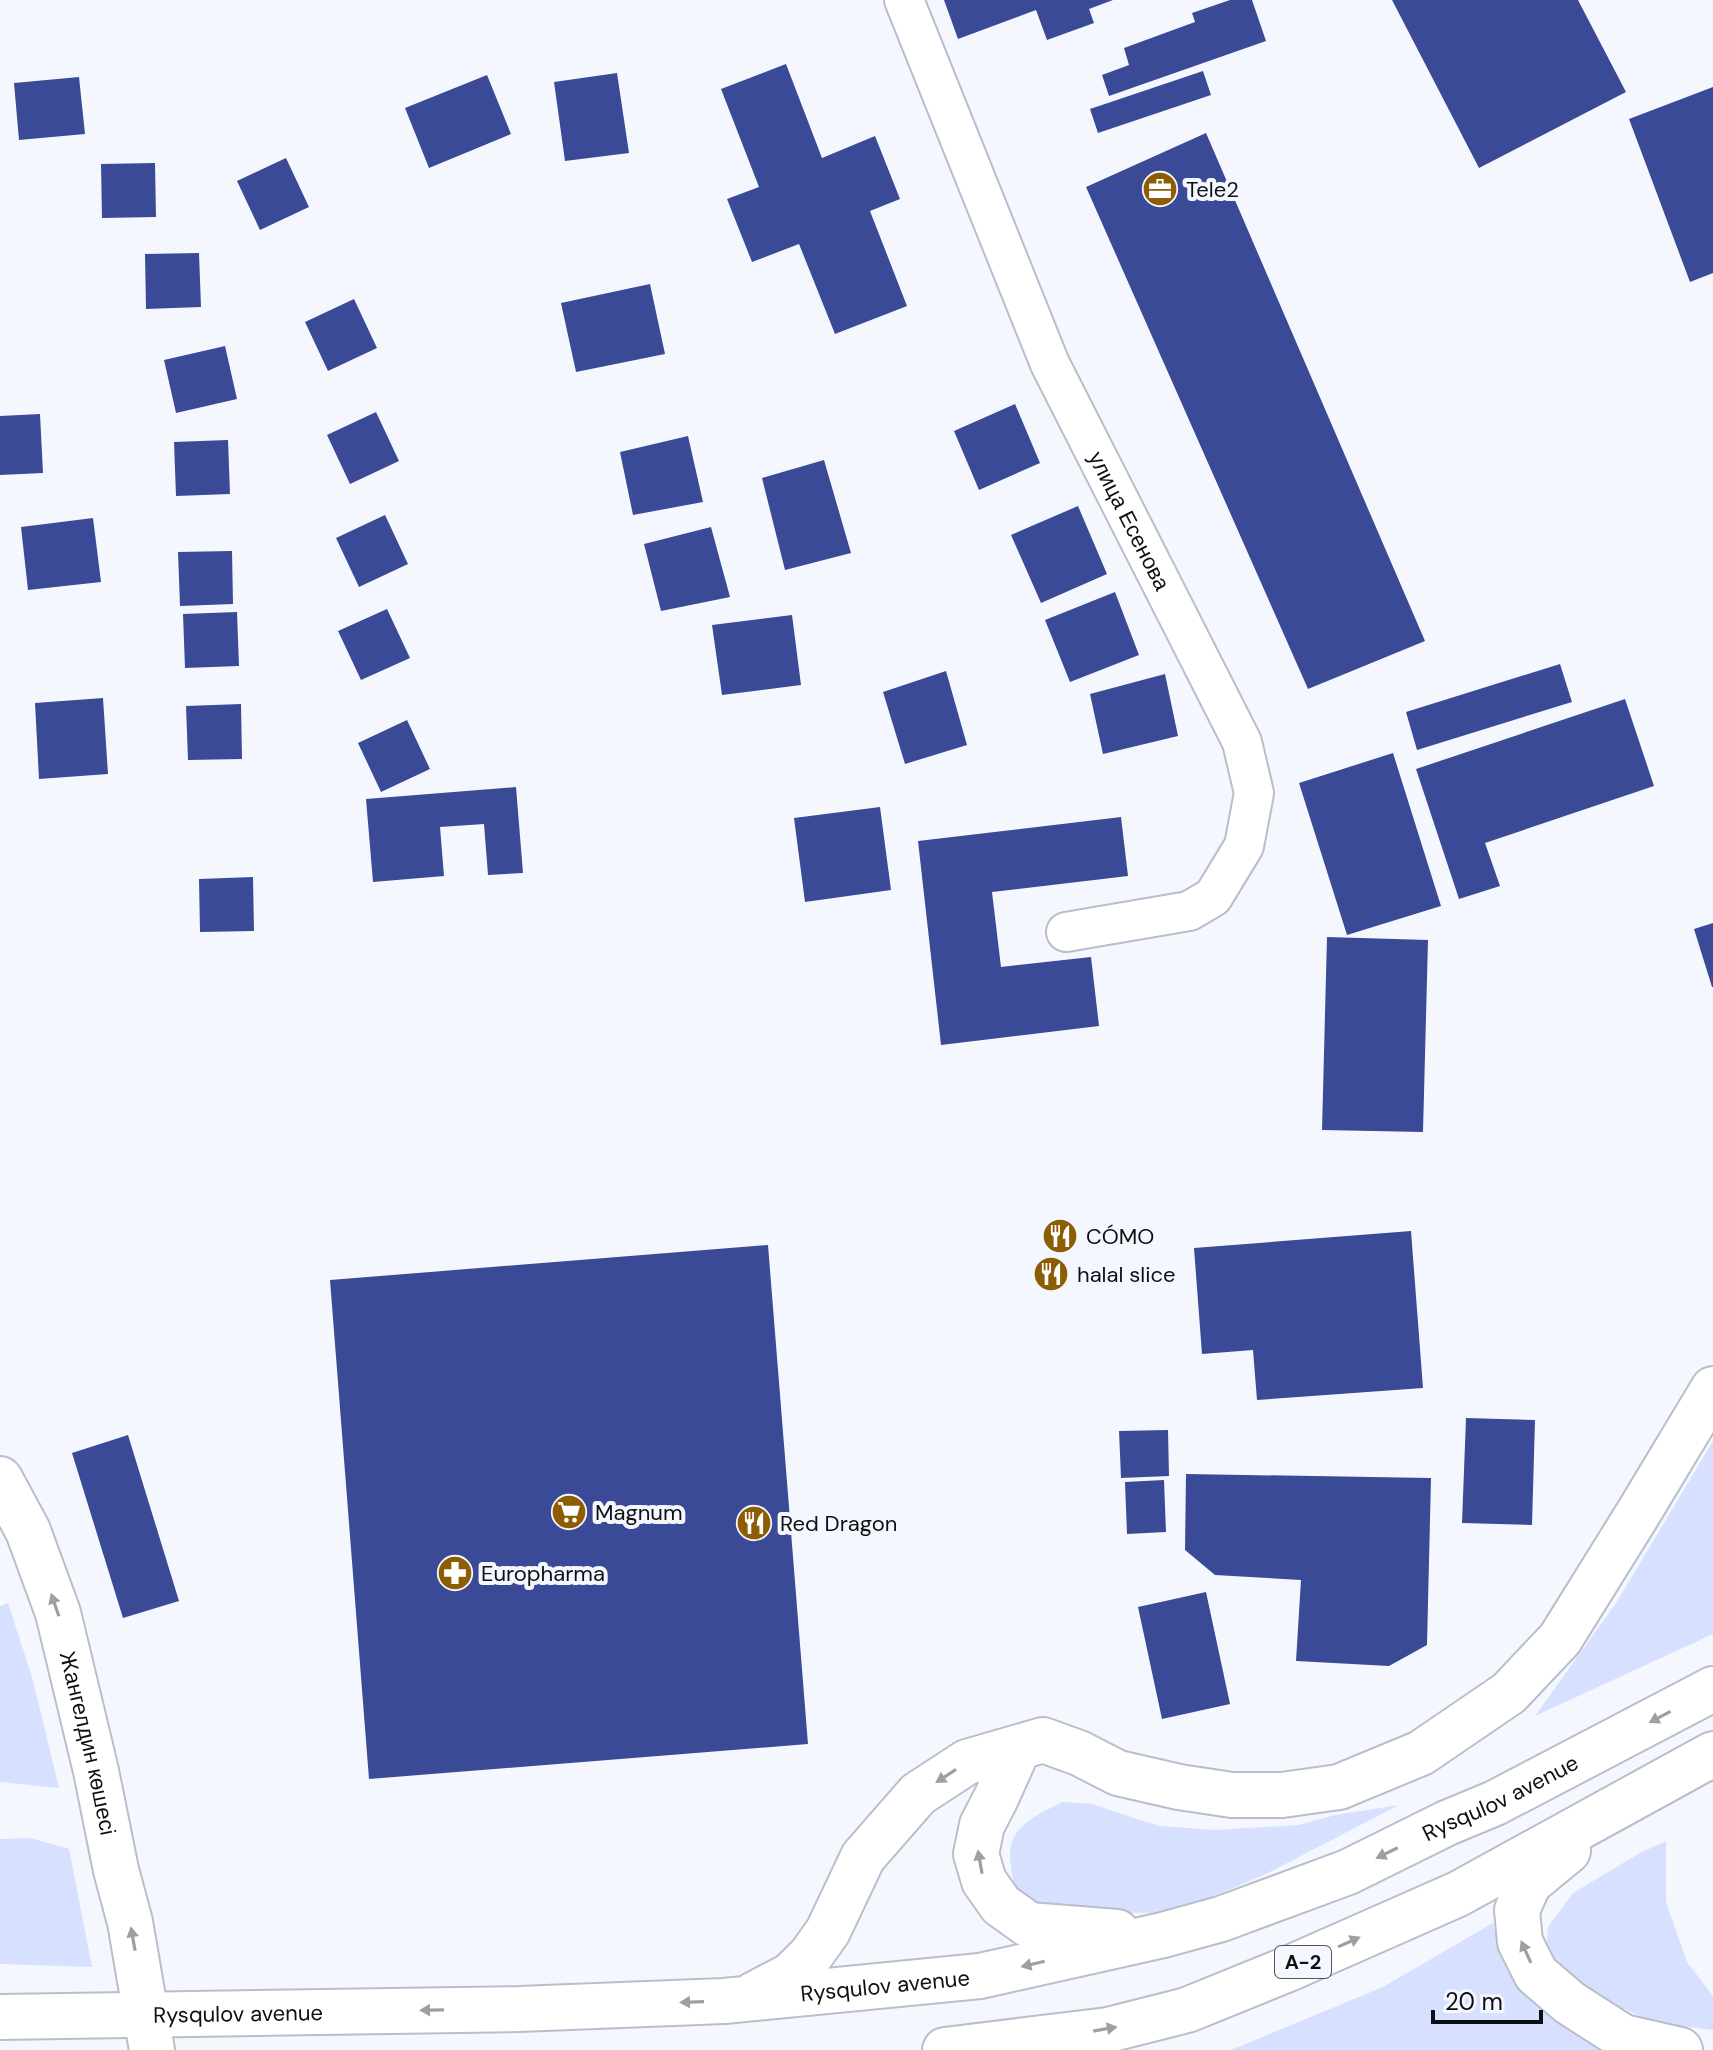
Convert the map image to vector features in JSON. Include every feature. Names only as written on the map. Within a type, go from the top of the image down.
[{"type":"main road","points":[[744,2000],[791,1975],[811,1955],[828,1931],[863,1857],[918,1794],[967,1762],[1043,1740],[1079,1753],[1118,1773],[1232,1795],[1282,1795],[1339,1787],[1421,1753],[1509,1693],[1560,1639],[1713,1389]]},
{"type":"main road","name":"Жангелдин көшесі","points":[[0,1479],[28,1531],[58,1613],[130,1922],[149,2033]]},
{"type":"main road","name":"Rysqulov avenue","points":[[0,2017],[149,2033],[293,2011],[519,2009],[744,2000],[980,1976],[1221,1919],[1348,1872],[1495,1803],[1713,1689]]},
{"type":"main road","points":[[1018,1749],[982,1825],[976,1854],[984,1881],[1001,1905],[1029,1925],[1163,1935]]},
{"type":"main road","name":"A-2","points":[[945,2050],[1108,2030],[1187,2010],[1458,1894],[1713,1754]]},
{"type":"main road","points":[[1635,1796],[1529,1883],[1517,1910],[1520,1942],[1536,1974],[1570,2003],[1623,2037],[1680,2050]]},
{"type":"street","name":"улица Есенова","points":[[904,0],[1050,364],[1242,742],[1254,793],[1244,846],[1213,897],[1189,911],[1066,932]]},
{"type":"shaded area","points":[[1713,1441],[1713,1634],[1535,1716],[1616,1603]]},
{"type":"shaded area","points":[[8,1603],[32,1677],[59,1788],[0,1782],[0,1606]]},
{"type":"shaded area","points":[[1063,1802],[1092,1804],[1159,1826],[1215,1830],[1299,1825],[1335,1815],[1399,1805],[1264,1875],[1173,1913],[1050,1912],[1015,1892],[1010,1853],[1021,1827]]},
{"type":"shaded area","points":[[30,1838],[69,1849],[92,1967],[0,1964],[0,1839]]},
{"type":"shaded area","points":[[1666,1841],[1666,1902],[1687,1962],[1713,1996],[1713,2030],[1655,2023],[1581,1989],[1546,1959],[1548,1927],[1573,1893]]},
{"type":"shaded area","points":[[1493,1923],[1501,1958],[1517,1988],[1559,2021],[1608,2050],[1231,2050],[1383,1987]]},
{"type":"building","points":[[944,0],[1113,0],[1089,9],[1094,23],[1047,40],[1036,10],[958,39]]},
{"type":"building","points":[[1230,0],[1252,0],[1266,41],[1109,96],[1102,75],[1129,65],[1124,48],[1195,22],[1192,13]]},
{"type":"building","points":[[1392,0],[1578,0],[1626,92],[1479,168]]},
{"type":"building","points":[[786,64],[822,158],[875,136],[900,199],[870,211],[907,306],[835,334],[799,244],[752,262],[727,199],[759,187],[721,89]]},
{"type":"building","points":[[1203,71],[1211,95],[1098,133],[1090,109]]},
{"type":"building","points":[[617,73],[629,153],[565,161],[554,82]]},
{"type":"building","points":[[487,75],[511,134],[429,168],[405,108]]},
{"type":"building","points":[[79,77],[85,134],[19,140],[14,83]]},
{"type":"building","points":[[1713,87],[1713,273],[1690,282],[1629,119]]},
{"type":"building","points":[[1206,133],[1425,641],[1308,689],[1086,187]]},
{"type":"building","points":[[286,158],[309,207],[260,230],[237,181]]},
{"type":"building","points":[[155,163],[156,217],[102,218],[101,164]]},
{"type":"building","points":[[199,253],[201,307],[146,309],[145,254]]},
{"type":"building","points":[[650,284],[665,354],[576,372],[561,303]]},
{"type":"building","points":[[354,299],[377,348],[328,371],[305,322]]},
{"type":"building","points":[[225,346],[237,399],[176,413],[164,360]]},
{"type":"building","points":[[1015,404],[1040,463],[979,490],[954,431]]},
{"type":"building","points":[[376,412],[399,461],[350,484],[327,435]]},
{"type":"building","points":[[40,414],[43,473],[0,475],[0,416]]},
{"type":"building","points":[[688,436],[703,502],[633,515],[620,452]]},
{"type":"building","points":[[228,440],[230,494],[176,496],[174,442]]},
{"type":"building","points":[[824,460],[851,553],[785,570],[762,478]]},
{"type":"building","points":[[1078,506],[1107,574],[1041,603],[1011,535]]},
{"type":"building","points":[[385,515],[408,564],[359,587],[336,538]]},
{"type":"building","points":[[93,518],[101,582],[28,590],[21,527]]},
{"type":"building","points":[[711,527],[730,597],[661,611],[644,544]]},
{"type":"building","points":[[232,551],[233,604],[180,606],[178,552]]},
{"type":"building","points":[[1115,592],[1139,655],[1070,682],[1045,620]]},
{"type":"building","points":[[387,609],[410,658],[361,680],[338,631]]},
{"type":"building","points":[[237,612],[239,666],[185,668],[183,614]]},
{"type":"building","points":[[792,615],[801,685],[722,695],[712,625]]},
{"type":"building","points":[[1560,664],[1572,702],[1417,750],[1406,712]]},
{"type":"building","points":[[946,671],[967,745],[905,764],[883,692]]},
{"type":"building","points":[[1165,674],[1178,736],[1103,754],[1090,694]]},
{"type":"building","points":[[103,698],[108,774],[39,779],[35,703]]},
{"type":"building","points":[[1625,699],[1654,786],[1485,843],[1500,886],[1459,899],[1416,769]]},
{"type":"building","points":[[241,704],[242,759],[188,760],[186,706]]},
{"type":"building","points":[[407,720],[430,769],[381,792],[358,743]]},
{"type":"building","points":[[1393,753],[1441,906],[1347,935],[1299,783]]},
{"type":"building","points":[[516,787],[523,873],[488,875],[484,824],[440,827],[444,876],[373,882],[366,799]]},
{"type":"building","points":[[880,807],[891,890],[805,902],[794,818]]},
{"type":"building","points":[[1121,817],[1128,876],[992,892],[1001,967],[1091,957],[1099,1026],[941,1045],[918,841]]},
{"type":"building","points":[[253,877],[254,931],[200,932],[199,879]]},
{"type":"building","points":[[1713,923],[1713,987],[1712,987],[1694,929]]},
{"type":"building","points":[[1327,937],[1428,940],[1423,1132],[1322,1130]]},
{"type":"building","points":[[1411,1231],[1423,1388],[1257,1400],[1253,1350],[1202,1354],[1194,1248]]},
{"type":"building","name":"Magnum","points":[[768,1245],[808,1744],[369,1779],[330,1280]]},
{"type":"building","points":[[1466,1418],[1535,1420],[1532,1525],[1462,1523]]},
{"type":"building","points":[[1168,1430],[1169,1476],[1121,1478],[1119,1431]]},
{"type":"building","points":[[128,1435],[179,1601],[123,1618],[72,1453]]},
{"type":"building","points":[[1186,1474],[1431,1478],[1427,1645],[1389,1666],[1296,1661],[1301,1580],[1215,1575],[1185,1550]]},
{"type":"building","points":[[1164,1480],[1166,1532],[1127,1534],[1125,1482]]},
{"type":"building","points":[[1206,1592],[1230,1704],[1162,1719],[1138,1607]]},
{"type":"place","name":"Tele2","points":[[1160,189]]},
{"type":"place","name":"CÓMO","points":[[1060,1236]]},
{"type":"place","name":"halal slice","points":[[1051,1274]]},
{"type":"place","name":"Magnum","points":[[569,1512]]},
{"type":"place","name":"Red Dragon","points":[[754,1523]]},
{"type":"place","name":"Europharma","points":[[455,1573]]}]
